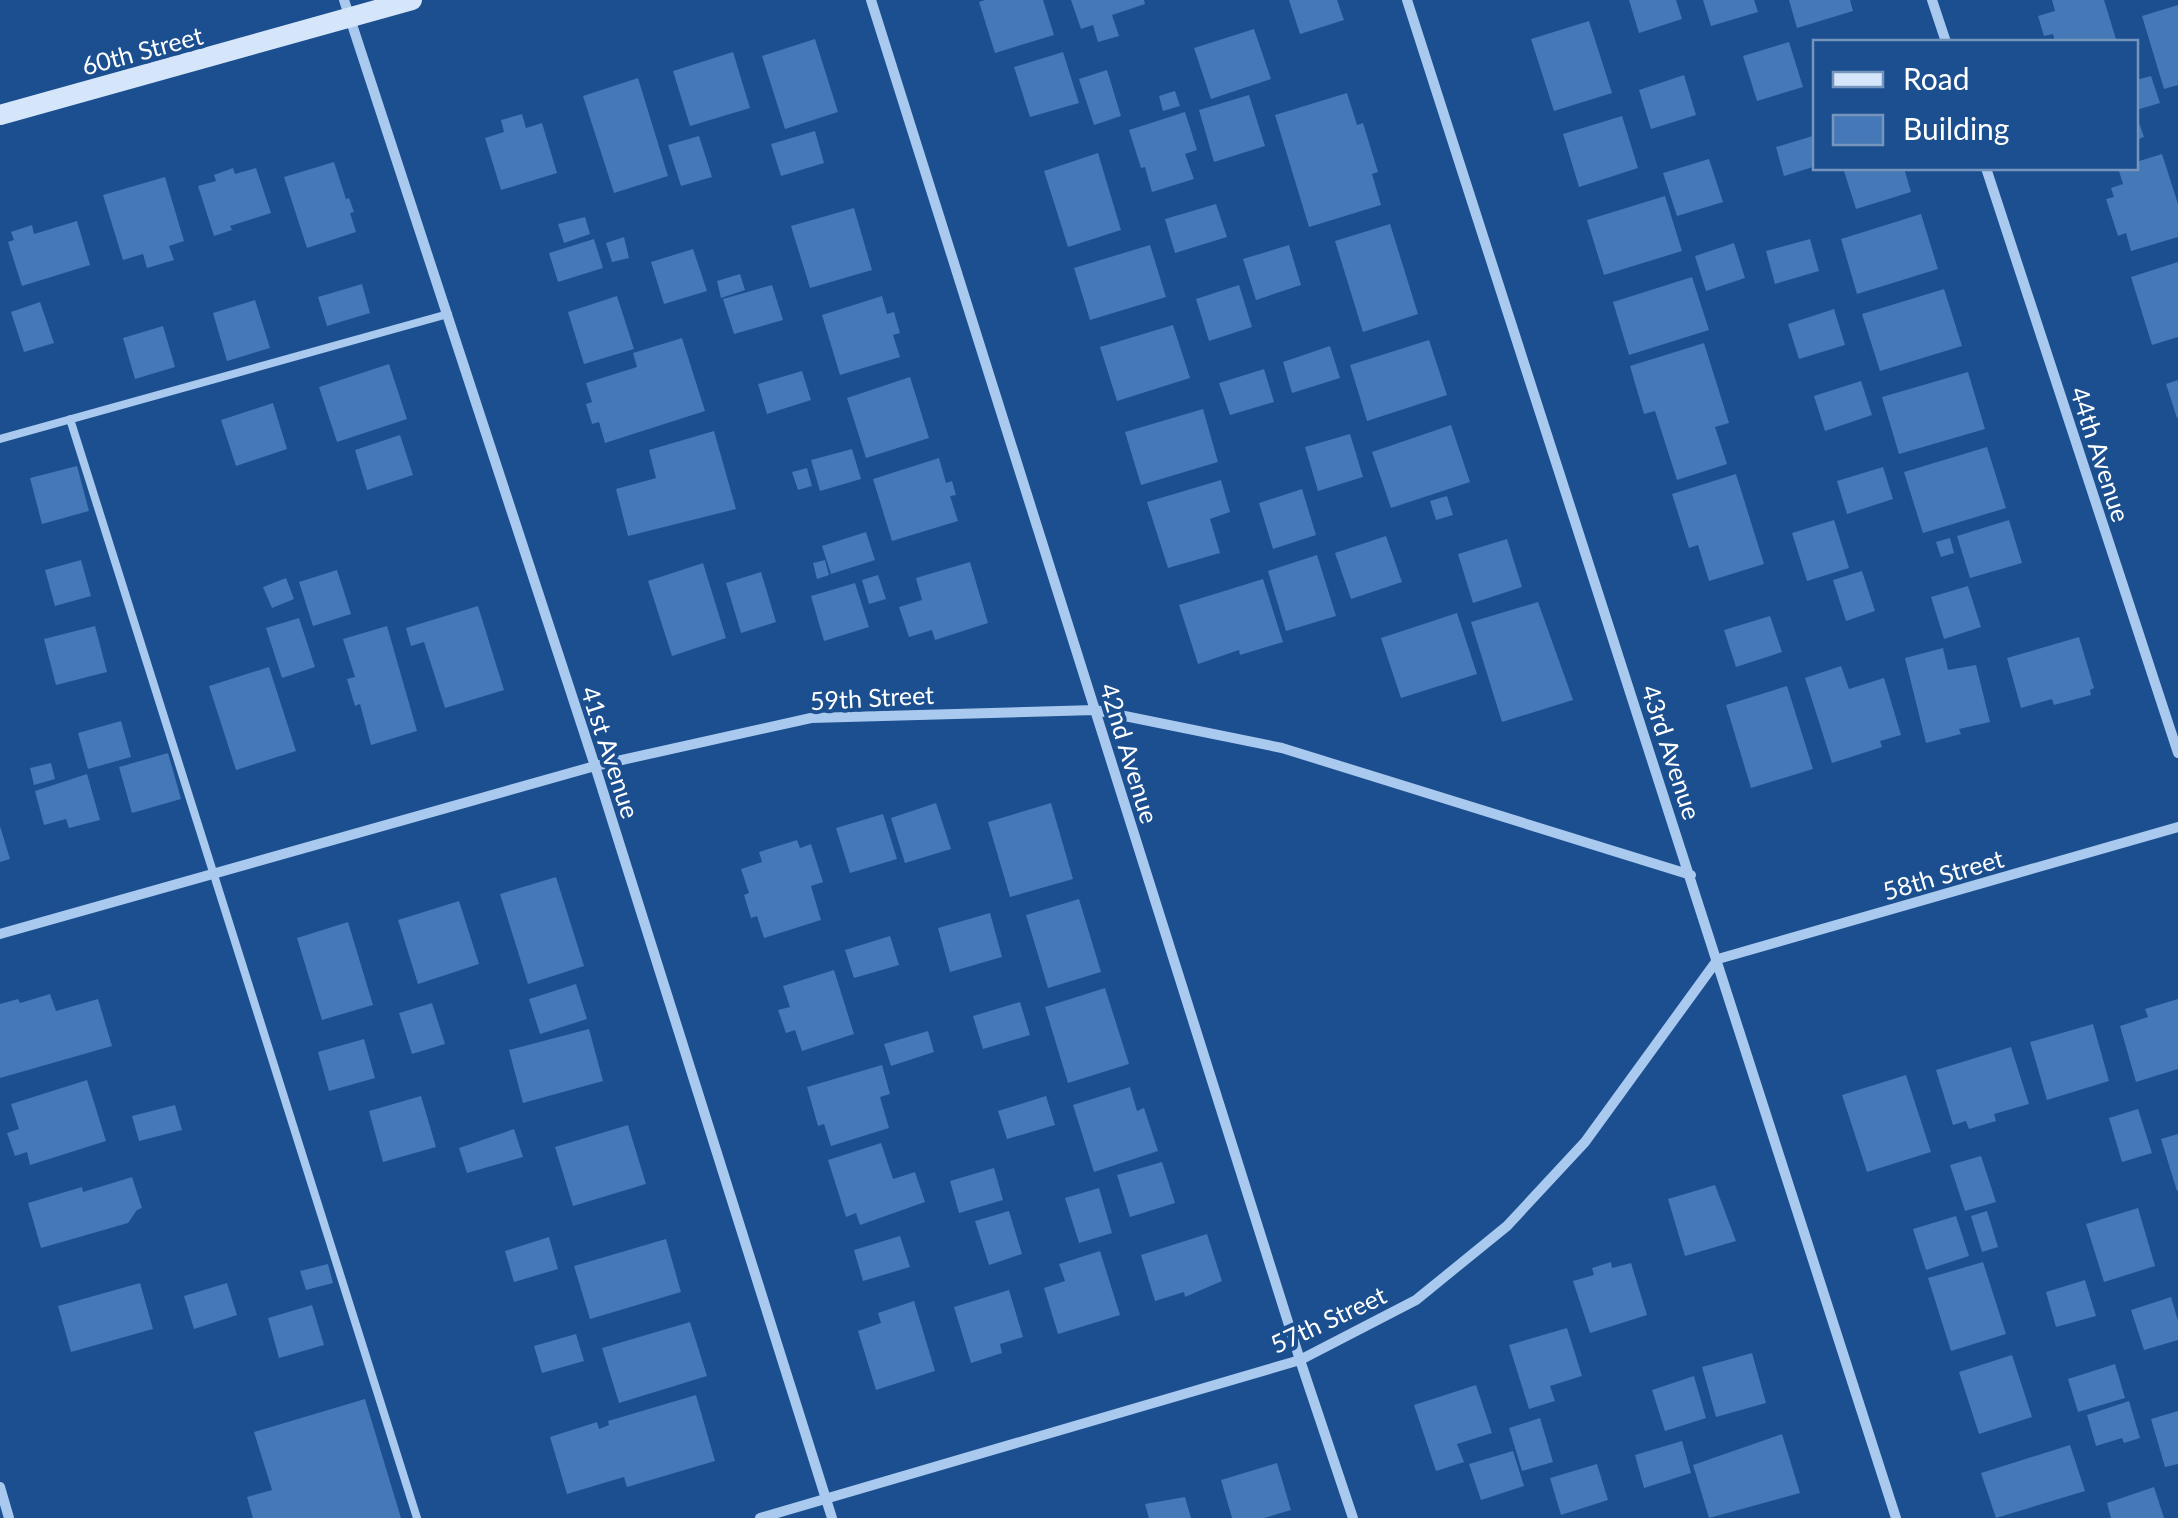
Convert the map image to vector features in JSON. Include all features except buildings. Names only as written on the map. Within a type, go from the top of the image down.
[{"type":"street","name":"60th Street","points":[[0,114],[348,9],[412,0]]},
{"type":"street","name":"42nd Avenue","points":[[871,0],[1353,1518]]},
{"type":"street","name":"43rd Avenue","points":[[1406,0],[1896,1518]]},
{"type":"street","points":[[1932,0],[1945,40]]},
{"type":"street","name":"41st Avenue","points":[[348,9],[595,766],[832,1518]]},
{"type":"street","name":"44th Avenue","points":[[1987,170],[2178,753]]},
{"type":"street","name":"59th Street","points":[[0,934],[595,766],[811,718],[1095,710],[1282,748],[1690,875]]},
{"type":"street","name":"58th Street","points":[[1718,960],[2178,826]]},
{"type":"street","name":"57th Street","points":[[760,1518],[1300,1360],[1416,1300],[1507,1226],[1585,1142],[1718,960]]},
{"type":"street","points":[[0,1487],[9,1518]]},
{"type":"lane","points":[[0,438],[448,314]]},
{"type":"lane","points":[[70,419],[417,1518]]}]
